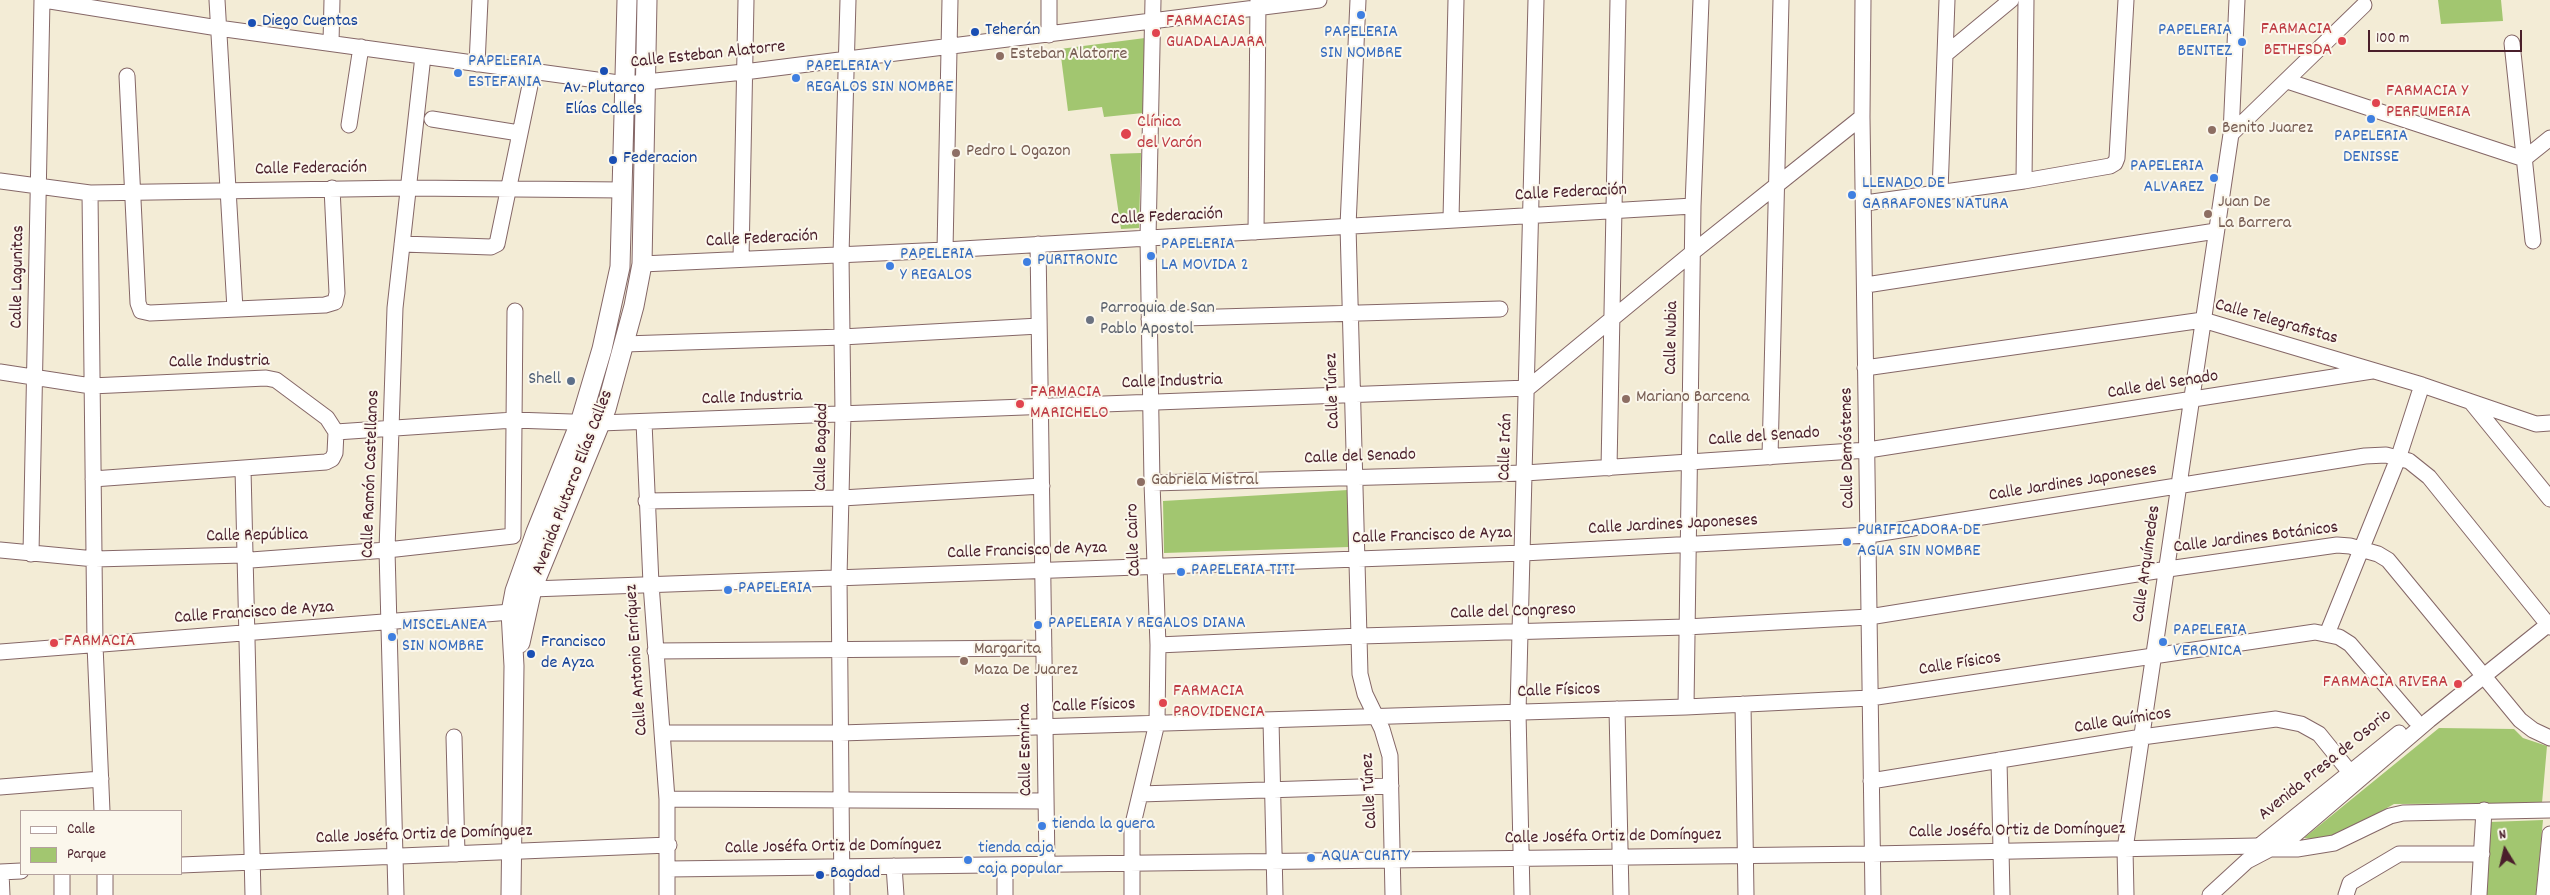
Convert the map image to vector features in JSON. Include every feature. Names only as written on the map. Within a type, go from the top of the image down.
[{"type":"main road","name":"Avenida Plutarco Elías Calles","points":[[514,666],[532,589],[540,544],[580,423],[602,348],[620,267],[627,0]]},
{"type":"main road","name":"Avenida Plutarco Elías Calles","points":[[511,895],[514,666],[512,612],[515,591],[600,423],[624,344],[642,264],[646,0]]},
{"type":"street","name":"Calle Esteban Alatorre","points":[[43,0],[218,28],[626,84],[645,84],[1153,22],[1258,4],[1319,0]]},
{"type":"street","name":"Calle Lagunitas","points":[[31,554],[43,0]]},
{"type":"street","points":[[217,0],[235,309]]},
{"type":"street","points":[[331,43],[332,0]]},
{"type":"street","points":[[477,64],[480,0]]},
{"type":"street","points":[[741,260],[746,0]]},
{"type":"street","name":"Calle Bagdad","points":[[842,895],[839,577],[843,414],[841,255],[848,0]]},
{"type":"street","points":[[945,250],[950,0]]},
{"type":"street","points":[[1049,0],[1049,35]]},
{"type":"street","name":"Calle Cairo","points":[[1132,895],[1132,828],[1157,723],[1158,645],[1154,566],[1148,238],[1153,0]]},
{"type":"street","name":"Calle Túnez","points":[[1358,0],[1348,226],[1360,636],[1362,684],[1387,742],[1390,756],[1393,895]]},
{"type":"street","points":[[1451,219],[1456,0]]},
{"type":"street","name":"Calle Irán","points":[[1522,895],[1518,712],[1528,388],[1536,0]]},
{"type":"street","points":[[1609,468],[1612,210],[1618,0]]},
{"type":"street","name":"Calle Nubia","points":[[1686,707],[1693,206],[1701,0]]},
{"type":"street","points":[[1770,457],[1781,0]]},
{"type":"street","name":"Calle Demóstenes","points":[[1862,0],[1873,895]]},
{"type":"street","points":[[1940,192],[1947,0]]},
{"type":"street","points":[[1946,53],[2011,0]]},
{"type":"street","points":[[2024,181],[2026,0]]},
{"type":"street","points":[[1865,203],[2024,181],[2110,166],[2115,163],[2117,158],[2126,0]]},
{"type":"street","name":"Calle Arquímedes","points":[[2126,895],[2125,849],[2231,134],[2237,0]]},
{"type":"street","points":[[1256,232],[1258,4]]},
{"type":"street","points":[[2231,134],[2364,5]]},
{"type":"street","points":[[2512,43],[2533,241]]},
{"type":"street","points":[[349,125],[361,48]]},
{"type":"street","name":"Calle Ramón Castellanos","points":[[396,895],[387,550],[395,308],[423,56]]},
{"type":"street","points":[[402,244],[494,246],[498,241],[507,189],[533,71]]},
{"type":"street","points":[[127,76],[138,303],[141,311],[150,313],[325,305],[335,302],[337,293],[332,188]]},
{"type":"street","points":[[2287,80],[2524,159]]},
{"type":"street","points":[[1528,388],[1693,252],[1862,117]]},
{"type":"street","points":[[432,119],[519,134]]},
{"type":"street","points":[[2524,159],[2550,138]]},
{"type":"street","name":"Calle Federación","points":[[0,181],[90,193],[332,188],[623,190]]},
{"type":"street","points":[[90,193],[95,644],[102,810]]},
{"type":"street","name":"Calle Federación","points":[[642,264],[945,250],[1531,214],[1693,206]]},
{"type":"street","points":[[1866,285],[2216,231]]},
{"type":"street","name":"Calle Esmirna","points":[[1038,244],[1047,864]]},
{"type":"street","points":[[1149,319],[1500,309]]},
{"type":"street","points":[[514,420],[516,311]]},
{"type":"street","name":"Calle Telegrafistas","points":[[1866,368],[2203,320],[2422,385],[2536,424],[2550,422]]},
{"type":"street","points":[[624,344],[842,337],[1039,326]]},
{"type":"street","name":"Calle del Senado","points":[[1152,483],[1525,472],[1868,450],[2372,371]]},
{"type":"street","name":"Calle Industria","points":[[0,372],[91,386],[266,378],[276,380],[327,418],[336,432],[514,420],[580,423],[644,422],[1528,388]]},
{"type":"street","points":[[2327,634],[2399,456],[2422,385]]},
{"type":"street","points":[[2470,400],[2550,499]]},
{"type":"street","name":"Calle República","points":[[0,550],[95,559],[243,556],[251,560],[387,550],[513,536],[514,420]]},
{"type":"street","name":"Calle Antonio Enríquez","points":[[644,422],[646,501],[655,651],[667,800],[669,845],[667,895]]},
{"type":"street","points":[[93,479],[329,461],[335,453],[336,432]]},
{"type":"street","name":"Calle Jardines Japoneses","points":[[1523,553],[1869,535],[2365,456],[2399,456]]},
{"type":"street","points":[[2399,456],[2409,461],[2429,478],[2548,621]]},
{"type":"street","points":[[243,469],[243,556],[253,895]]},
{"type":"street","points":[[646,501],[842,498],[1042,486]]},
{"type":"street","name":"Calle Jardines Botánicos","points":[[1869,617],[2168,569],[2338,545],[2361,547],[2388,560],[2520,720],[2533,730],[2550,738]]},
{"type":"street","name":"Calle Francisco de Ayza","points":[[532,589],[1523,553]]},
{"type":"street","name":"Calle Francisco de Ayza","points":[[0,652],[512,612]]},
{"type":"street","name":"Calle del Congreso","points":[[1158,645],[1360,636],[1686,626],[1869,617]]},
{"type":"street","name":"Avenida Presa de Osorio","points":[[2210,895],[2247,861],[2256,846],[2354,776],[2548,621]]},
{"type":"street","name":"Calle Físicos","points":[[662,733],[840,733],[1271,720],[1374,715],[1686,707],[1870,698],[2302,632],[2327,634],[2350,644],[2415,720]]},
{"type":"street","points":[[655,651],[1044,648]]},
{"type":"street","name":"Avenida Presa de Osorio","points":[[2247,861],[2290,838],[2415,720],[2481,673]]},
{"type":"street","points":[[1742,704],[1746,895]]},
{"type":"street","points":[[1617,709],[1621,895]]},
{"type":"street","name":"Calle Químicos","points":[[1871,781],[2142,737],[2276,719],[2290,720],[2319,734],[2354,776]]},
{"type":"street","points":[[1271,720],[1275,895]]},
{"type":"street","points":[[454,737],[457,854]]},
{"type":"street","points":[[1999,760],[2002,895]]},
{"type":"street","points":[[0,787],[101,779]]},
{"type":"street","points":[[1140,794],[1391,786]]},
{"type":"street","points":[[667,800],[1046,801]]},
{"type":"street","points":[[2478,895],[2480,810]]},
{"type":"street","name":"Calle Joséfa Ortiz de Domínguez","points":[[668,869],[1872,854],[2256,846],[2272,849],[2334,843],[2390,816],[2403,812],[2550,810]]},
{"type":"street","points":[[2546,891],[2550,834]]},
{"type":"street","name":"Calle Joséfa Ortiz de Domínguez","points":[[182,865],[669,845]]},
{"type":"street","points":[[2346,895],[2350,883],[2399,854],[2478,854]]},
{"type":"street","points":[[1005,865],[1005,895]]},
{"type":"street","points":[[894,866],[896,895]]},
{"type":"street","points":[[2,895],[0,872],[20,871]]},
{"type":"street","points":[[62,875],[62,895]]},
{"type":"street","points":[[105,875],[105,895]]},
{"type":"green space","points":[[2438,0],[2501,0],[2503,21],[2441,24]]},
{"type":"green space","points":[[1145,38],[1143,113],[1104,117],[1102,107],[1068,111],[1060,49]]},
{"type":"green space","points":[[1141,153],[1139,228],[1121,229],[1110,154]]},
{"type":"green space","points":[[1348,490],[1349,547],[1164,553],[1163,501]]},
{"type":"green space","points":[[2439,728],[2514,729],[2523,738],[2547,746],[2542,803],[2394,804],[2335,837],[2304,838]]},
{"type":"green space","points":[[2543,820],[2536,895],[2486,895],[2490,822]]},
{"type":"place","name":"PAPELERIA SIN NOMBRE","points":[[1361,15]]},
{"type":"place","name":"Diego Cuentas","points":[[252,23]]},
{"type":"place","name":"Teherán","points":[[975,32]]},
{"type":"place","name":"FARMACIAS GUADALAJARA","points":[[1156,33]]},
{"type":"place","name":"FARMACIA BETHESDA","points":[[2342,41]]},
{"type":"place","name":"PAPELERIA BENITEZ","points":[[2242,42]]},
{"type":"place","name":"Esteban Alatorre","points":[[1000,56]]},
{"type":"place","name":"Av. Plutarco Elías Calles","points":[[604,71]]},
{"type":"place","name":"PAPELERIA ESTEFANIA","points":[[458,73]]},
{"type":"place","name":"PAPELERIA Y REGALOS SIN NOMBRE","points":[[796,78]]},
{"type":"place","name":"FARMACIA Y PERFUMERIA","points":[[2376,103]]},
{"type":"place","name":"PAPELERIA DENISSE","points":[[2371,119]]},
{"type":"place","name":"Benito Juarez","points":[[2212,130]]},
{"type":"place","name":"Clínica del Varón","points":[[1126,134]]},
{"type":"place","name":"Pedro L Ogazon","points":[[956,153]]},
{"type":"place","name":"Federacion","points":[[613,160]]},
{"type":"place","name":"PAPELERIA ALVAREZ","points":[[2214,178]]},
{"type":"place","name":"LLENADO DE GARRAFONES NATURA","points":[[1852,195]]},
{"type":"place","name":"Juan De La Barrera","points":[[2208,214]]},
{"type":"place","name":"PAPELERIA LA MOVIDA 2","points":[[1151,256]]},
{"type":"place","name":"PURITRONIC","points":[[1027,262]]},
{"type":"place","name":"PAPELERIA Y REGALOS","points":[[890,266]]},
{"type":"place","name":"Parroquia de San Pablo Apostol","points":[[1090,320]]},
{"type":"place","name":"Shell","points":[[571,381]]},
{"type":"place","name":"Mariano Barcena","points":[[1626,399]]},
{"type":"place","name":"FARMACIA MARICHELO","points":[[1020,404]]},
{"type":"place","name":"Gabriela Mistral","points":[[1141,482]]},
{"type":"place","name":"PURIFICADORA DE AGUA SIN NOMBRE","points":[[1847,542]]},
{"type":"place","name":"PAPELERIA TITI","points":[[1181,572]]},
{"type":"place","name":"PAPELERIA","points":[[728,590]]},
{"type":"place","name":"PAPELERIA Y REGALOS DIANA","points":[[1038,625]]},
{"type":"place","name":"MISCELANEA SIN NOMBRE","points":[[392,637]]},
{"type":"place","name":"PAPELERIA VERONICA","points":[[2163,642]]},
{"type":"place","name":"FARMACIA","points":[[54,643]]},
{"type":"place","name":"Francisco de Ayza","points":[[531,654]]},
{"type":"place","name":"Margarita Maza De Juarez","points":[[964,661]]},
{"type":"place","name":"FARMACIA RIVERA","points":[[2458,684]]},
{"type":"place","name":"FARMACIA PROVIDENCIA","points":[[1163,703]]},
{"type":"place","name":"tienda la guera","points":[[1042,826]]},
{"type":"place","name":"AQUA CURITY","points":[[1311,858]]},
{"type":"place","name":"tienda caja caja popular","points":[[968,860]]},
{"type":"place","name":"Bagdad","points":[[820,875]]}]
